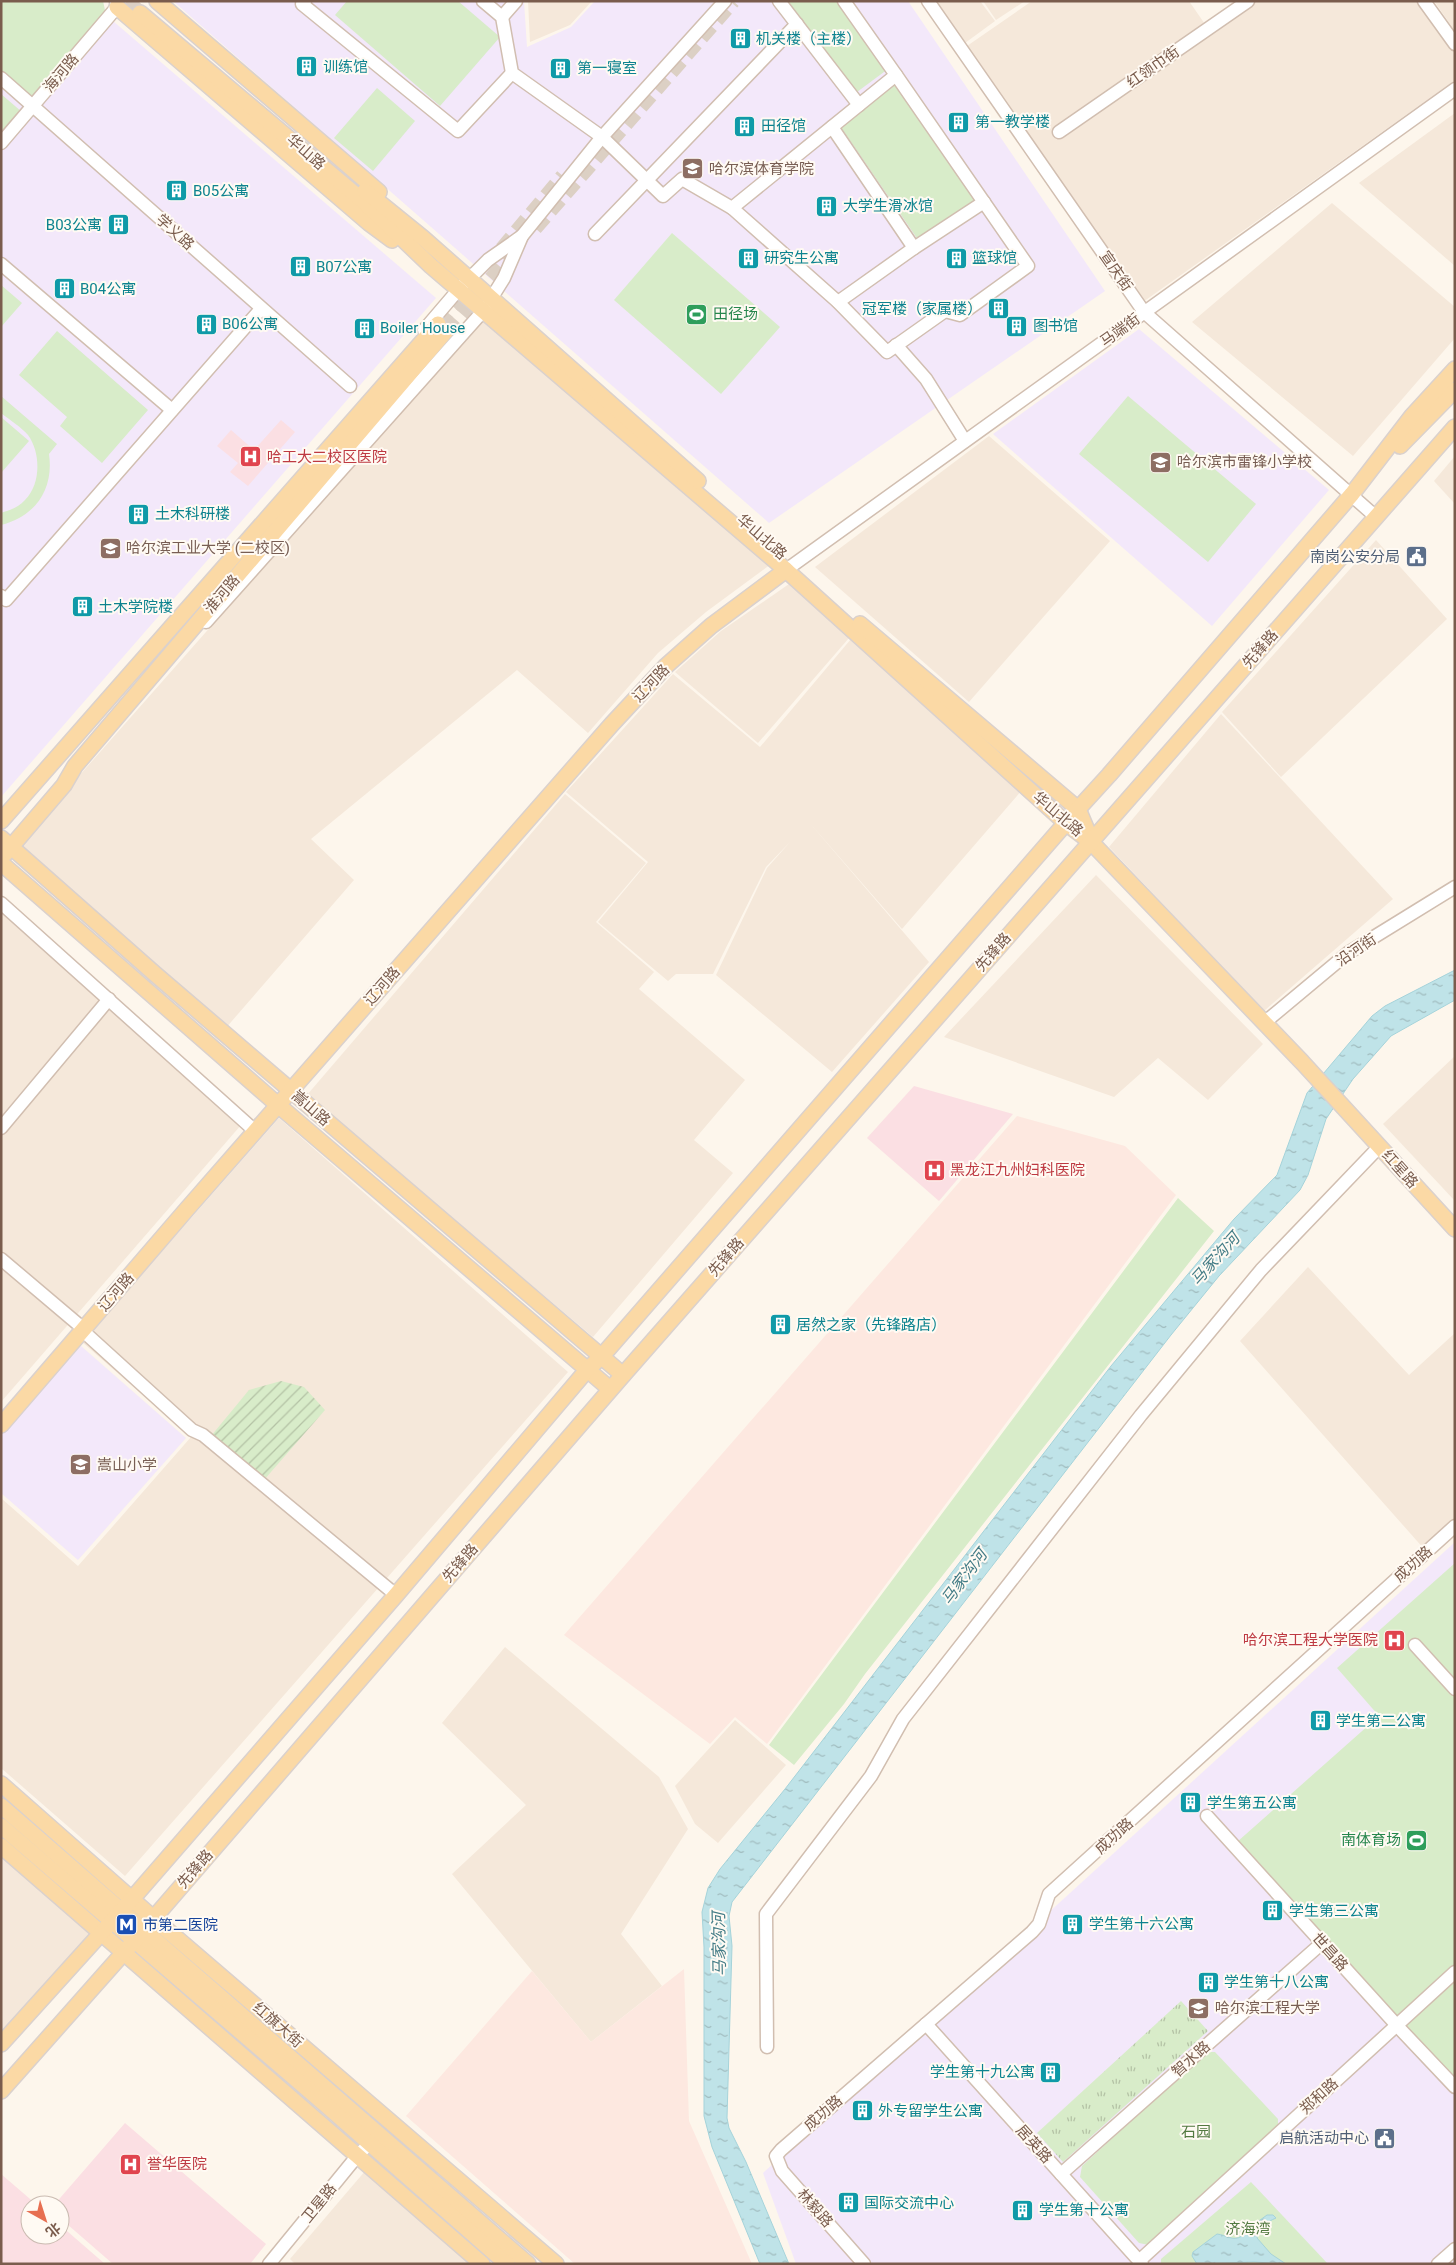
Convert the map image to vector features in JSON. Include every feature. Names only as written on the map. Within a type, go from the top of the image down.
[{"type":"main road","points":[[116,4],[369,223],[432,266]]},
{"type":"main road","points":[[148,6],[423,238],[467,288]]},
{"type":"main road","name":"华山路","points":[[148,6],[432,266],[467,288]]},
{"type":"main road","name":"华山北路","points":[[467,288],[786,567],[1066,823],[1092,842]]},
{"type":"main road","name":"淮河路","points":[[1,821],[442,328],[75,766],[64,786],[6,842],[1,861]]},
{"type":"main road","name":"先锋路","points":[[2,2041],[132,1899],[396,1595],[587,1370],[602,1356],[1078,809],[1116,768],[1352,494],[1412,416],[1455,369]]},
{"type":"main road","points":[[1352,494],[1455,390]]},
{"type":"main road","name":"先锋路","points":[[1,2091],[144,1929],[610,1389],[1455,427]]},
{"type":"main road","name":"华山北路","points":[[786,567],[1078,809],[1092,842]]},
{"type":"main road","name":"辽河路","points":[[1,1425],[81,1328],[252,1128],[605,731],[666,666],[711,626],[786,567]]},
{"type":"main road","name":"嵩山路","points":[[6,842],[288,1088],[623,1375]]},
{"type":"main road","name":"红星路","points":[[1092,842],[1302,1062],[1455,1229]]},
{"type":"main road","name":"嵩山路","points":[[1,861],[275,1102],[610,1389]]},
{"type":"main road","name":"辽河路","points":[[1,1415],[81,1328]]},
{"type":"main road","name":"红旗大街","points":[[1,1784],[132,1899],[144,1929],[370,2144],[507,2264]]},
{"type":"main road","name":"红旗大街","points":[[1,1806],[116,1916]]},
{"type":"main road","name":"红旗大街","points":[[1,1826],[116,1916],[144,1929],[556,2264]]},
{"type":"main road","points":[[1,1846],[482,2264]]},
{"type":"main road","name":"红旗大街","points":[[144,1929],[528,2264]]},
{"type":"street","points":[[305,1],[302,4],[458,130],[512,73]]},
{"type":"street","points":[[483,1],[502,17],[512,73],[602,137],[663,196],[682,179],[732,208],[838,302],[887,352],[945,311],[960,315],[1028,266],[844,1]]},
{"type":"street","points":[[502,17],[516,1]]},
{"type":"street","points":[[159,667],[220,608],[487,305],[504,278],[522,236],[602,137],[725,1]]},
{"type":"street","points":[[779,1],[859,105]]},
{"type":"street","name":"宣庆街","points":[[928,1],[1144,312],[1376,517]]},
{"type":"street","name":"红领巾街","points":[[1059,132],[1248,1]]},
{"type":"street","points":[[1424,1],[1455,44]]},
{"type":"street","name":"海河路","points":[[1,142],[34,106],[116,4]]},
{"type":"street","points":[[596,234],[797,24]]},
{"type":"street","points":[[732,208],[896,75]]},
{"type":"street","name":"学义路","points":[[1,78],[350,386]]},
{"type":"street","name":"马端街","points":[[786,567],[965,442],[1455,89]]},
{"type":"street","points":[[832,127],[914,248]]},
{"type":"street","points":[[838,302],[914,248],[984,202]]},
{"type":"street","points":[[147,656],[197,588],[467,288],[488,260],[522,236]]},
{"type":"street","points":[[1,264],[172,410]]},
{"type":"street","points":[[1,596],[6,600],[261,309]]},
{"type":"street","points":[[896,345],[926,379],[965,442]]},
{"type":"street","name":"沿河街","points":[[1264,1023],[1348,953],[1455,887]]},
{"type":"street","points":[[1,903],[252,1128]]},
{"type":"street","points":[[1,1128],[109,999]]},
{"type":"street","points":[[767,2047],[766,1914],[871,1776],[903,1719],[1140,1415],[1261,1270],[1379,1146]]},
{"type":"street","points":[[1,1259],[81,1328],[192,1430],[203,1435],[396,1595]]},
{"type":"street","name":"成功路","points":[[781,2150],[1032,1932],[1039,1924],[1049,1894],[1455,1526]]},
{"type":"street","points":[[1415,1646],[1455,1689]]},
{"type":"street","name":"世昌路","points":[[1207,1816],[1397,2026],[1455,2086]]},
{"type":"street","name":"智水路","points":[[1061,2174],[1322,1943]]},
{"type":"street","name":"郑和路","points":[[1141,2262],[1455,1972]]},
{"type":"street","name":"居英路","points":[[926,2024],[1141,2262]]},
{"type":"street","name":"卫星路","points":[[269,2264],[358,2155],[370,2144]]},
{"type":"street","name":"林毅路","points":[[781,2150],[776,2156],[782,2171],[864,2264]]},
{"type":"street","points":[[1438,2264],[1455,2249]]},
{"type":"shaded area","name":"哈尔滨工业大学 (二校区)","points":[[1,1],[103,1],[106,15],[436,298],[1,797]]},
{"type":"shaded area","name":"哈尔滨体育学院","points":[[173,1],[524,1],[527,47],[571,27],[595,1],[908,1],[1105,291],[769,523]]},
{"type":"shaded area","points":[[528,1],[592,1],[570,25],[530,42]]},
{"type":"shaded area","points":[[936,1],[980,1],[995,21],[965,43]]},
{"type":"shaded area","points":[[983,1],[1025,1],[996,20]]},
{"type":"shaded area","points":[[1032,1],[1189,1],[1209,30],[1251,1],[1421,1],[1455,48],[1455,80],[1143,302],[967,46]]},
{"type":"shaded area","points":[[1434,1],[1455,1],[1455,31]]},
{"type":"shaded area","points":[[1455,113],[1455,266],[1359,183]]},
{"type":"shaded area","points":[[1332,203],[1455,307],[1455,338],[1353,456],[1192,322]]},
{"type":"shaded area","points":[[484,317],[771,564],[706,612],[658,653],[588,733],[517,670],[311,839],[354,880],[225,1029],[18,845]]},
{"type":"shaded area","name":"哈尔滨市雷锋小学校","points":[[1139,329],[1329,490],[1212,626],[993,434]]},
{"type":"shaded area","name":"哈工大二校区医院","points":[[281,420],[295,432],[248,486],[230,472],[238,463],[217,446],[231,430],[254,450]]},
{"type":"shaded area","points":[[989,436],[1110,541],[969,702],[815,567]]},
{"type":"shaded area","points":[[1455,456],[1455,504],[1434,481]]},
{"type":"shaded area","points":[[1376,540],[1447,619],[1281,777],[1222,712]]},
{"type":"shaded area","points":[[789,584],[849,638],[758,743],[675,672],[721,631]]},
{"type":"shaded area","points":[[851,639],[1022,790],[902,929],[808,821],[929,962],[832,1072],[716,975],[767,868],[790,842],[766,867],[713,974],[676,974],[668,981],[598,922],[648,862],[566,792],[673,674],[760,747]]},
{"type":"shaded area","points":[[1221,714],[1393,899],[1264,1011],[1109,847]]},
{"type":"shaded area","points":[[565,794],[646,863],[596,922],[654,972],[639,989],[745,1080],[694,1140],[733,1173],[593,1337],[307,1095]]},
{"type":"shaded area","points":[[1096,875],[1263,1044],[1208,1100],[1158,1058],[1114,1097],[944,1037]]},
{"type":"shaded area","points":[[1,910],[241,1125],[1,1402]]},
{"type":"shaded area","points":[[1455,1056],[1455,1201],[1383,1124]]},
{"type":"shaded area","name":"黑龙江九州妇科医院","points":[[914,1086],[1013,1114],[939,1201],[867,1138]]},
{"type":"shaded area","points":[[1017,1116],[1125,1146],[1176,1195],[767,1744],[735,1717],[710,1744],[564,1635]]},
{"type":"shaded area","points":[[279,1118],[568,1372],[125,1876],[1,1768],[1,1498],[78,1566],[191,1437],[82,1342]]},
{"type":"shaded area","points":[[1308,1267],[1409,1375],[1455,1333],[1455,1522],[1425,1550],[1240,1341]]},
{"type":"shaded area","name":"嵩山小学","points":[[81,1346],[186,1438],[78,1560],[1,1493],[1,1435]]},
{"type":"shaded area","name":"哈尔滨工程大学","points":[[1455,1542],[1455,2264],[796,2264],[763,2173]]},
{"type":"shaded area","points":[[505,1647],[659,1777],[688,1829],[621,1934],[662,1986],[591,2042],[452,1874],[526,1805],[442,1723]]},
{"type":"shaded area","points":[[735,1720],[786,1765],[718,1843],[695,1824],[675,1786]]},
{"type":"shaded area","points":[[1,1851],[94,1932],[1,2039]]},
{"type":"shaded area","points":[[684,1969],[689,2121],[752,2264],[575,2264],[406,2116],[532,1971],[591,2042]]},
{"type":"shaded area","name":"誉华医院","points":[[125,2123],[266,2244],[250,2264],[113,2264],[70,2227],[70,2195],[63,2195]]},
{"type":"shaded area","points":[[366,2170],[473,2264],[295,2264],[290,2259]]},
{"type":"shaded area","points":[[1,2174],[25,2195],[20,2195],[20,2245],[70,2245],[70,2234],[105,2264],[1,2264]]},
{"type":"green space","points":[[1,1],[103,1],[106,15],[31,101],[1,75]]},
{"type":"green space","points":[[347,1],[458,1],[500,37],[440,106],[335,15]]},
{"type":"green space","points":[[788,1],[841,1],[888,69],[857,92]]},
{"type":"green space","points":[[895,84],[980,208],[923,247],[838,123]]},
{"type":"green space","points":[[377,88],[415,121],[373,171],[334,138]]},
{"type":"green space","points":[[1,94],[22,112],[1,136]]},
{"type":"green space","name":"田径场","points":[[672,233],[780,327],[721,394],[614,300]]},
{"type":"green space","points":[[1,285],[22,303],[1,327]]},
{"type":"green space","points":[[57,331],[148,410],[102,463],[60,426],[67,417],[19,375]]},
{"type":"green space","points":[[1,396],[57,444],[49,454],[49,479],[40,499],[24,515],[1,525],[1,513],[20,505],[34,486],[37,459],[28,435],[1,413]]},
{"type":"green space","points":[[1128,396],[1256,504],[1208,562],[1079,454]]},
{"type":"green space","points":[[1,417],[29,441],[1,473]]},
{"type":"green space","points":[[1178,1198],[1214,1231],[865,1674],[844,1704],[794,1765],[769,1745]]},
{"type":"green space","points":[[281,1381],[304,1387],[325,1410],[264,1480],[211,1436],[249,1390]]},
{"type":"green space","points":[[1455,1563],[1455,2087],[1237,1842],[1379,1716],[1337,1668]]},
{"type":"green space","points":[[1181,2001],[1208,2031],[1063,2162],[1037,2133]]},
{"type":"green space","name":"石园","points":[[1206,2052],[1215,2052],[1278,2119],[1278,2128],[1149,2245],[1139,2243],[1080,2177],[1082,2166]]},
{"type":"green space","name":"济海湾","points":[[1251,2182],[1328,2264],[1161,2264],[1161,2259]]},
{"type":"water","name":"马家沟河","points":[[1455,970],[1455,1000],[1391,1036],[1353,1079],[1326,1119],[1308,1175],[1300,1190],[1219,1276],[1171,1335],[732,1902],[729,1916],[732,1946],[727,2118],[729,2128],[746,2162],[789,2264],[760,2264],[712,2147],[704,2116],[704,1947],[702,1912],[708,1888],[720,1869],[785,1789],[1111,1366],[1234,1219],[1277,1175],[1307,1093],[1372,1016],[1385,1006]]},
{"type":"water","points":[[1267,2215],[1273,2215],[1276,2218],[1261,2228],[1257,2238],[1271,2254],[1286,2264],[1254,2262],[1197,2264],[1192,2256],[1193,2252],[1217,2234],[1239,2238],[1242,2236],[1241,2229],[1248,2224],[1256,2223]]},
{"type":"tunnel","points":[[127,1],[140,13]]},
{"type":"tunnel","points":[[535,228],[733,1]]},
{"type":"tunnel","points":[[502,249],[563,176]]},
{"type":"tunnel","points":[[446,331],[515,251]]},
{"type":"tunnel","points":[[438,324],[471,285]]},
{"type":"place","name":"机关楼（主楼）","points":[[740,39]]},
{"type":"place","name":"训练馆","points":[[307,67]]},
{"type":"place","name":"第一寝室","points":[[561,68]]},
{"type":"place","name":"第一教学楼","points":[[959,122]]},
{"type":"place","name":"田径馆","points":[[745,126]]},
{"type":"place","name":"哈尔滨体育学院","points":[[693,169]]},
{"type":"place","name":"B05公寓","points":[[177,191]]},
{"type":"place","name":"大学生滑冰馆","points":[[827,206]]},
{"type":"place","name":"B03公寓","points":[[118,225]]},
{"type":"place","name":"研究生公寓","points":[[748,258]]},
{"type":"place","name":"篮球馆","points":[[956,258]]},
{"type":"place","name":"B07公寓","points":[[300,267]]},
{"type":"place","name":"B04公寓","points":[[64,289]]},
{"type":"place","name":"冠军楼（家属楼）","points":[[998,309]]},
{"type":"place","name":"田径场","points":[[697,314]]},
{"type":"place","name":"B06公寓","points":[[206,324]]},
{"type":"place","name":"图书馆","points":[[1017,326]]},
{"type":"place","name":"Boiler House","points":[[364,328]]},
{"type":"place","name":"哈工大二校区医院","points":[[251,457]]},
{"type":"place","name":"哈尔滨市雷锋小学校","points":[[1161,462]]},
{"type":"place","name":"土木科研楼","points":[[139,514]]},
{"type":"place","name":"哈尔滨工业大学 (二校区)","points":[[110,548]]},
{"type":"place","name":"南岗公安分局","points":[[1416,557]]},
{"type":"place","name":"土木学院楼","points":[[82,607]]},
{"type":"place","name":"黑龙江九州妇科医院","points":[[934,1170]]},
{"type":"place","name":"居然之家（先锋路店）","points":[[780,1325]]},
{"type":"place","name":"嵩山小学","points":[[81,1465]]},
{"type":"place","name":"哈尔滨工程大学医院","points":[[1394,1640]]},
{"type":"place","name":"学生第二公寓","points":[[1320,1721]]},
{"type":"place","name":"学生第五公寓","points":[[1191,1803]]},
{"type":"place","name":"南体育场","points":[[1417,1840]]},
{"type":"place","name":"学生第三公寓","points":[[1273,1911]]},
{"type":"place","name":"学生第十六公寓","points":[[1073,1924]]},
{"type":"place","name":"市第二医院","points":[[127,1925]]},
{"type":"place","name":"学生第十八公寓","points":[[1208,1982]]},
{"type":"place","name":"哈尔滨工程大学","points":[[1199,2008]]},
{"type":"place","name":"学生第十九公寓","points":[[1051,2072]]},
{"type":"place","name":"外专留学生公寓","points":[[862,2111]]},
{"type":"place","name":"启航活动中心","points":[[1385,2138]]},
{"type":"place","name":"誉华医院","points":[[131,2164]]},
{"type":"place","name":"国际交流中心","points":[[848,2203]]},
{"type":"place","name":"学生第十公寓","points":[[1023,2210]]}]
